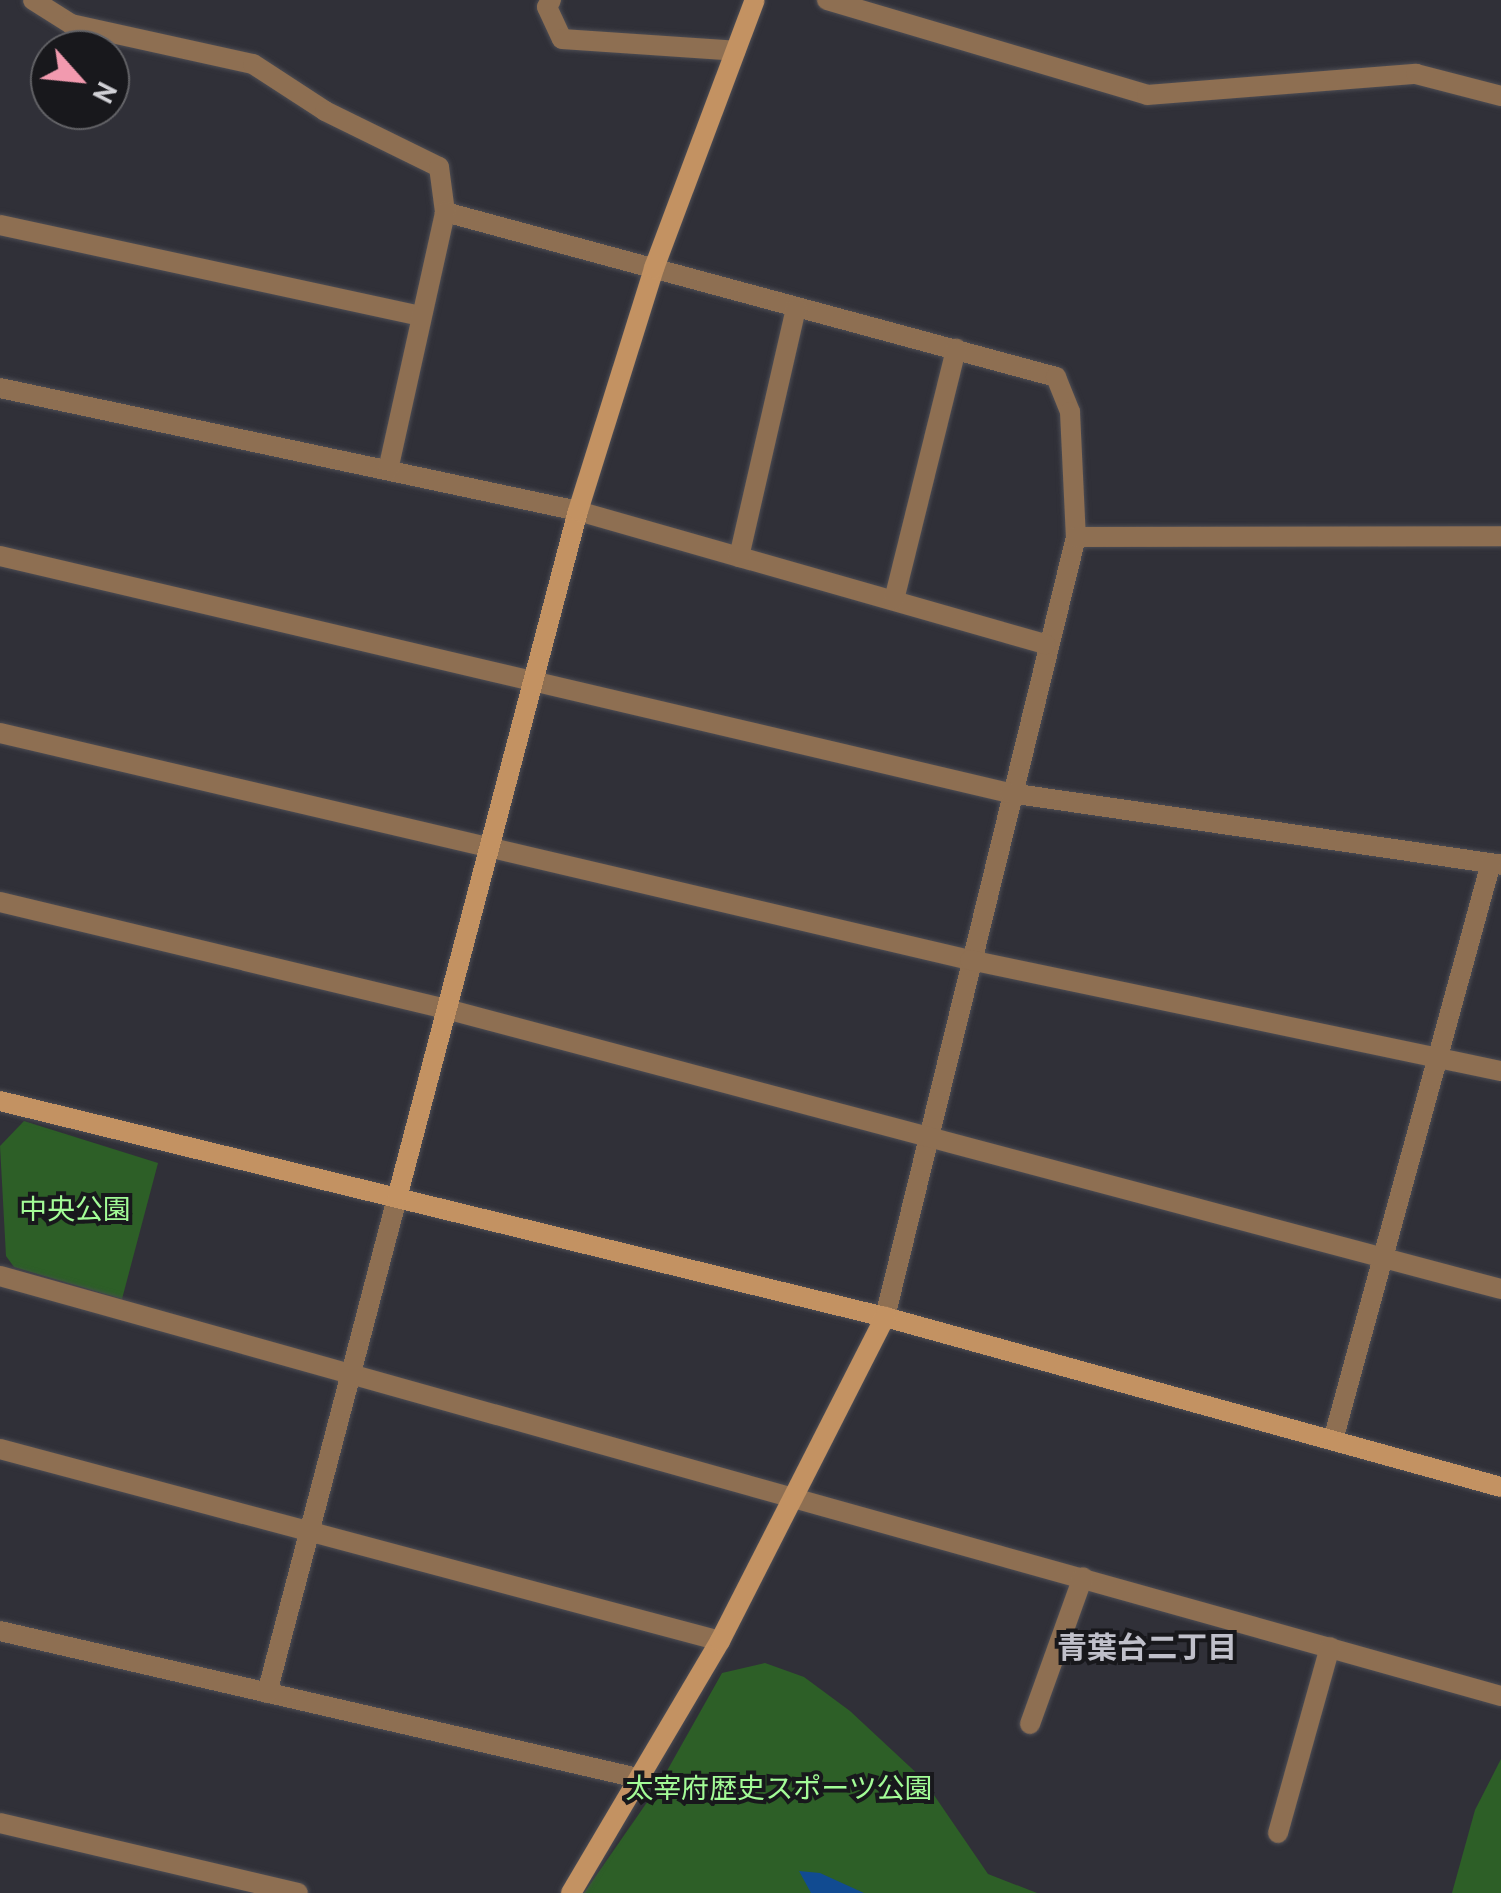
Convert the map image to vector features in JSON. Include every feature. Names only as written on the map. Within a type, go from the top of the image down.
[{"type":"street","points":[[33,0],[71,24],[253,64],[324,111],[439,167],[445,212],[388,470]]},
{"type":"street","points":[[550,0],[547,7],[562,39],[736,51]]},
{"type":"street","points":[[267,1693],[450,1010],[578,510],[654,268],[755,0]]},
{"type":"street","points":[[828,0],[1147,95],[1416,74],[1501,96]]},
{"type":"street","points":[[445,212],[1056,377],[1070,412],[1076,537],[1045,644],[885,1317],[720,1641],[642,1780],[571,1893]]},
{"type":"street","points":[[0,226],[421,316]]},
{"type":"street","points":[[739,556],[796,308]]},
{"type":"street","points":[[894,600],[956,349]]},
{"type":"street","points":[[0,388],[578,510],[1045,644]]},
{"type":"street","points":[[1076,537],[1501,536]]},
{"type":"street","points":[[0,556],[1010,793],[1496,864],[1332,1440]]},
{"type":"street","points":[[0,732],[970,960],[1501,1072]]},
{"type":"street","points":[[0,902],[450,1010],[1501,1288]]},
{"type":"street","points":[[0,1100],[885,1317],[1501,1487]]},
{"type":"street","points":[[0,1276],[350,1375],[798,1494],[1501,1696]]},
{"type":"street","points":[[0,1449],[720,1641]]},
{"type":"street","points":[[1030,1724],[1083,1576]]},
{"type":"street","points":[[0,1631],[642,1780]]},
{"type":"street","points":[[1278,1834],[1330,1647]]},
{"type":"street","points":[[0,1823],[298,1893]]},
{"type":"green space","name":"中央公園","points":[[24,1121],[158,1163],[122,1299],[14,1267],[6,1256],[0,1146]]},
{"type":"green space","name":"太宰府歴史スポーツ公園","points":[[765,1663],[804,1677],[850,1711],[923,1779],[988,1874],[1037,1893],[584,1893],[659,1785],[722,1673]]},
{"type":"green space","points":[[1501,1759],[1501,1893],[1452,1893],[1475,1810]]},
{"type":"water","points":[[799,1871],[820,1873],[864,1893],[811,1893]]},
{"type":"district","name":"青葉台二丁目","points":[[1147,1647]]}]
